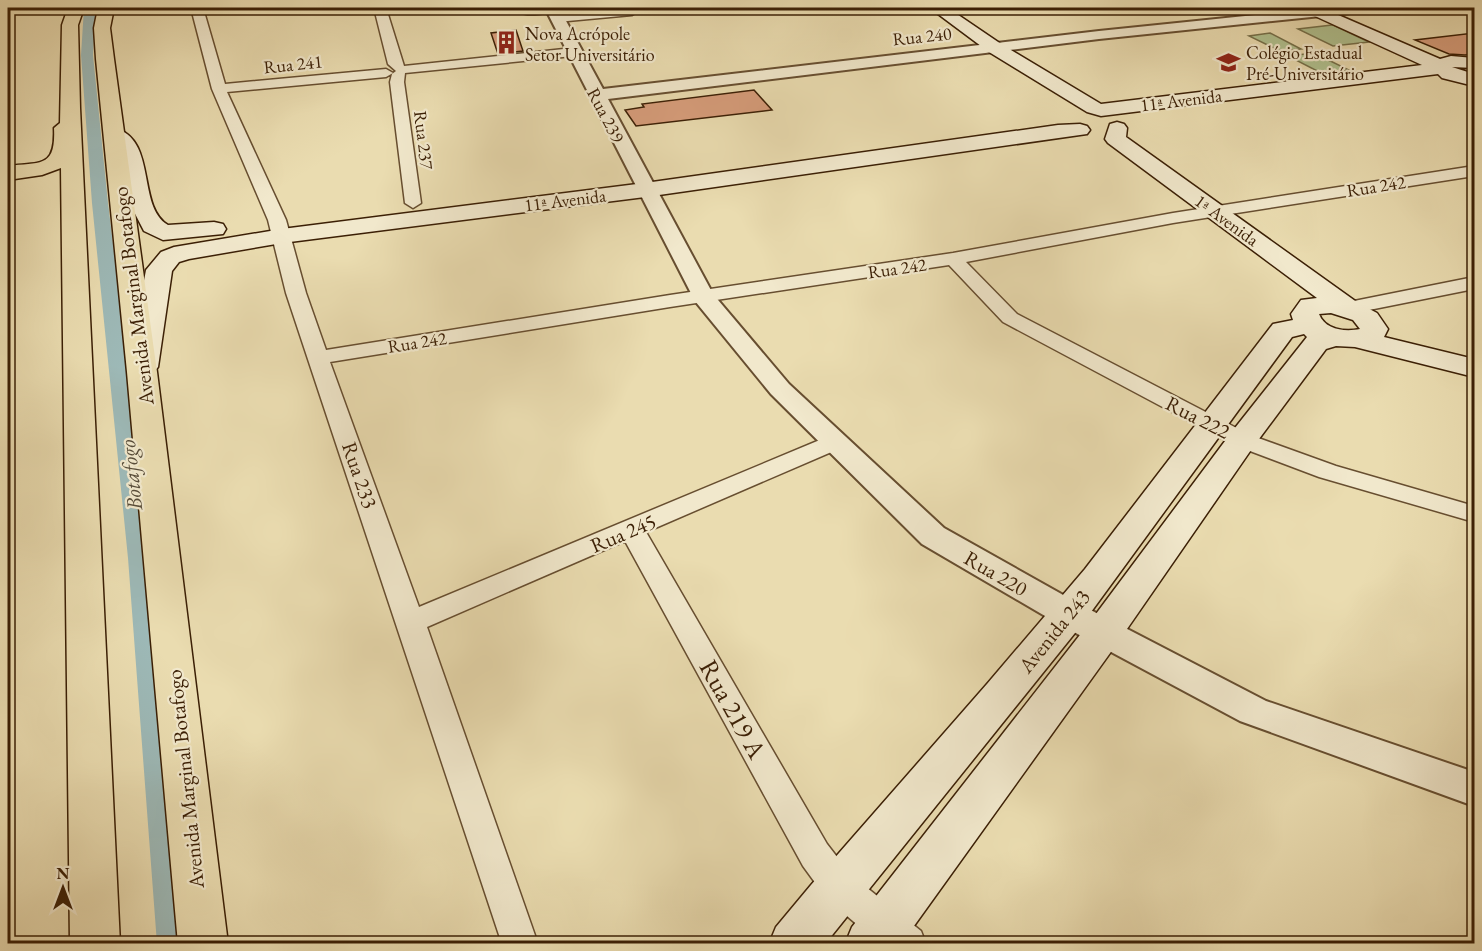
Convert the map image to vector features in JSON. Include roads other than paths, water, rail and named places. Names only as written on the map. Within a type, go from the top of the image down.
[{"type":"main road","points":[[76,8],[70,25],[70,108],[95,944]]},
{"type":"main road","name":"Avenida Marginal Botafogo","points":[[106,8],[102,28],[142,372],[203,944]]},
{"type":"main road","points":[[1324,9],[1461,67]]},
{"type":"main road","name":"1ª Avenida","points":[[931,11],[996,48],[1091,120],[1341,321],[1474,348]]},
{"type":"main road","name":"1ª Avenida","points":[[931,11],[975,51],[1012,79]]},
{"type":"main road","name":"11ª Avenida","points":[[114,134],[127,144],[142,204],[152,226],[163,233],[279,228],[1058,131],[1091,120],[1461,67]]},
{"type":"main road","name":"11ª Avenida","points":[[1119,127],[1461,67]]},
{"type":"main road","points":[[8,173],[46,166],[60,159],[65,149],[63,118],[70,108]]},
{"type":"main road","name":"11ª Avenida","points":[[142,372],[159,270],[170,257],[183,252],[279,228],[412,203],[642,183],[1059,118],[1062,112],[1068,110],[1091,120]]},
{"type":"main road","points":[[1091,120],[1117,116],[1122,122],[1119,127]]},
{"type":"main road","name":"1ª Avenida","points":[[1119,127],[1115,139],[1206,213],[1302,296],[1341,321],[1474,368]]},
{"type":"main road","name":"Avenida 243","points":[[794,944],[839,886],[1069,614],[1228,432],[1316,343],[1341,321]]},
{"type":"main road","name":"Avenida 243","points":[[888,938],[1104,632],[1228,432]]},
{"type":"street","name":"Rua 233","points":[[196,8],[219,89],[279,228],[318,358],[411,622],[520,944]]},
{"type":"street","name":"Rua 237","points":[[380,8],[397,71],[412,203]]},
{"type":"street","points":[[524,11],[552,15],[632,11],[637,8]]},
{"type":"street","name":"Rua 240","points":[[596,95],[1324,9],[1360,8]]},
{"type":"street","name":"Rua 239","points":[[552,15],[642,183]]},
{"type":"street","name":"Rua 241","points":[[219,89],[573,52]]},
{"type":"street","name":"Rua 242","points":[[318,358],[702,296],[953,259],[1206,213],[1474,171]]},
{"type":"street","name":"Rua 220","points":[[642,183],[702,296],[780,389],[933,536],[1069,614],[1253,711],[1474,789]]},
{"type":"street","name":"Rua 222","points":[[953,259],[1010,318],[1228,432],[1272,453],[1380,488],[1474,514]]},
{"type":"street","points":[[1341,321],[1474,283]]},
{"type":"street","name":"Rua 245","points":[[411,622],[835,442]]},
{"type":"street","name":"Rua 219 A","points":[[632,530],[815,855],[839,886],[888,938]]},
{"type":"waterway","name":"Botafogo","points":[[90,8],[87,55],[100,203],[140,558],[174,944]]},
{"type":"place","name":"Nova Acrópole Setor Universitário","points":[[507,43]]},
{"type":"place","name":"Colégio Estadual Pré-Universitário","points":[[1228,62]]}]
